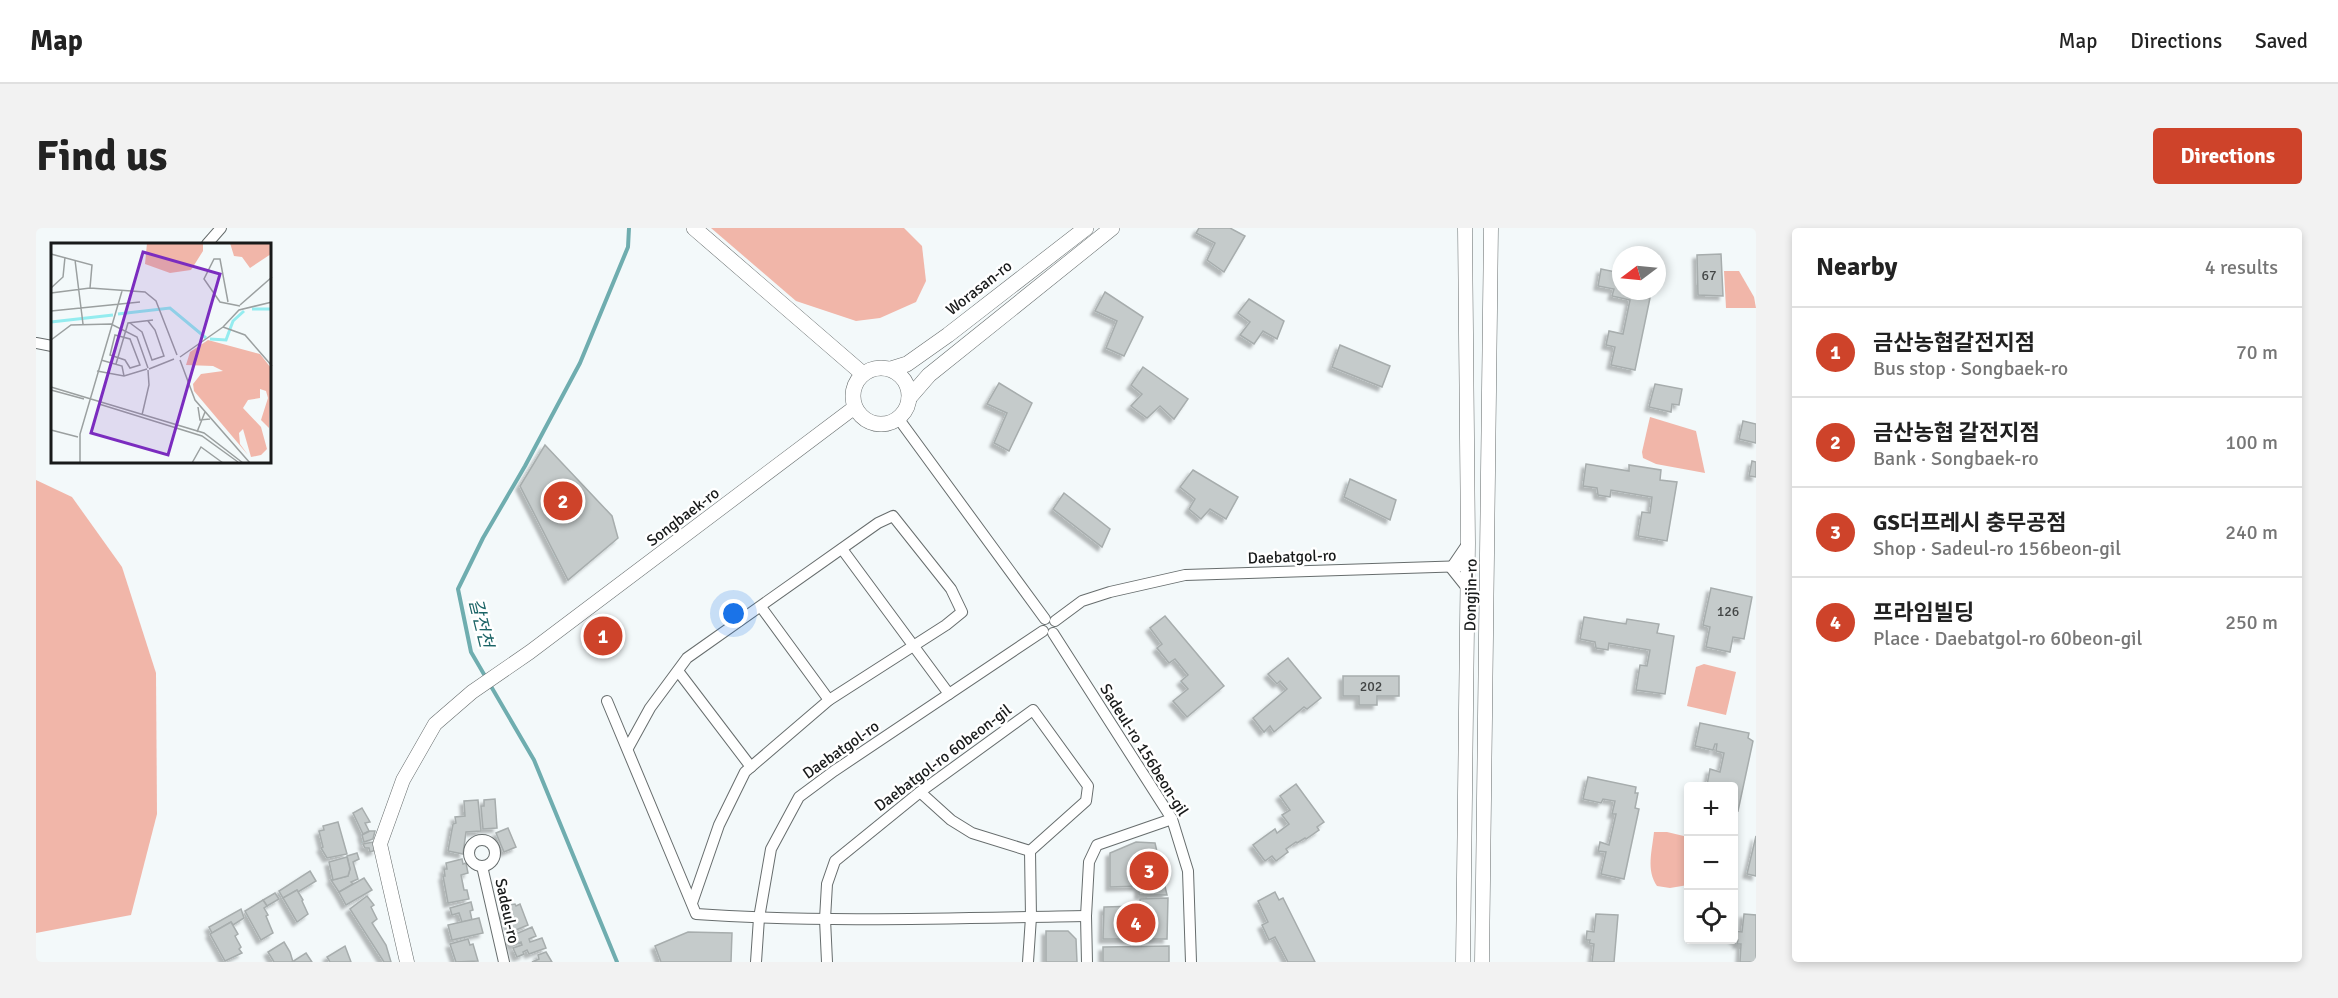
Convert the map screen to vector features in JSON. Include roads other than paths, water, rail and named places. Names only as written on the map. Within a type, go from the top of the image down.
[{"type":"main road","points":[[694,228],[863,374]]},
{"type":"main road","name":"Worasan-ro","points":[[891,369],[907,364],[948,335],[1086,228]]},
{"type":"main road","points":[[909,398],[906,384],[891,369],[876,368],[863,374],[858,379],[853,393],[855,407],[864,418],[878,424],[898,418],[907,406],[909,398],[928,375],[1112,228]]},
{"type":"street","points":[[208,243],[221,228]]},
{"type":"street","name":"Dongjin-ro","points":[[1463,962],[1468,543],[1465,228]]},
{"type":"street","name":"Dongjin-ro","points":[[1482,962],[1491,228]]},
{"type":"street","points":[[36,343],[51,346]]},
{"type":"street","name":"Songbaek-ro","points":[[407,962],[380,844],[403,780],[435,724],[472,692],[530,652],[855,407]]},
{"type":"street","points":[[898,418],[1050,620],[1042,624],[1048,632]]},
{"type":"street","points":[[628,748],[650,708],[687,658],[878,523],[893,516],[951,589],[962,612],[830,700],[745,772],[719,825],[692,903]]},
{"type":"street","points":[[1467,588],[1451,568],[1468,543]]},
{"type":"street","points":[[842,549],[949,694]]},
{"type":"street","name":"Daebatgol-ro","points":[[1050,620],[1082,602],[1110,592],[1185,575],[1467,566]]},
{"type":"street","points":[[761,607],[830,700]]},
{"type":"street","name":"Daebatgol-ro","points":[[756,962],[759,918],[771,849],[799,797],[949,694],[1048,632]]},
{"type":"street","name":"Sadeul-ro 156beon-gil","points":[[1048,632],[1172,819],[1188,871],[1191,962]]},
{"type":"street","points":[[678,671],[752,767]]},
{"type":"street","points":[[607,701],[696,914],[825,919],[1086,916]]},
{"type":"street","name":"Daebatgol-ro 60beon-gil","points":[[827,962],[825,919],[827,884],[835,861],[920,792],[1033,710],[1088,786],[1086,801],[1030,851]]},
{"type":"street","points":[[920,792],[951,820],[972,833],[1030,851],[1031,917],[1028,962]]},
{"type":"street","points":[[1087,962],[1086,916],[1089,862],[1097,845],[1172,819]]},
{"type":"street","name":"Sadeul-ro","points":[[482,866],[504,962]]},
{"type":"waterway","name":"갈전천","points":[[617,962],[534,760],[471,652],[458,589],[483,538],[525,466],[580,363],[628,247],[629,228]]},
{"type":"place","name":"금산농협 갈전지점","points":[[563,501]]},
{"type":"place","name":"금산농협갈전지점","points":[[603,636]]},
{"type":"place","name":"GS더프레시 충무공점","points":[[1149,871]]},
{"type":"place","name":"프라임빌딩","points":[[1136,923]]}]
